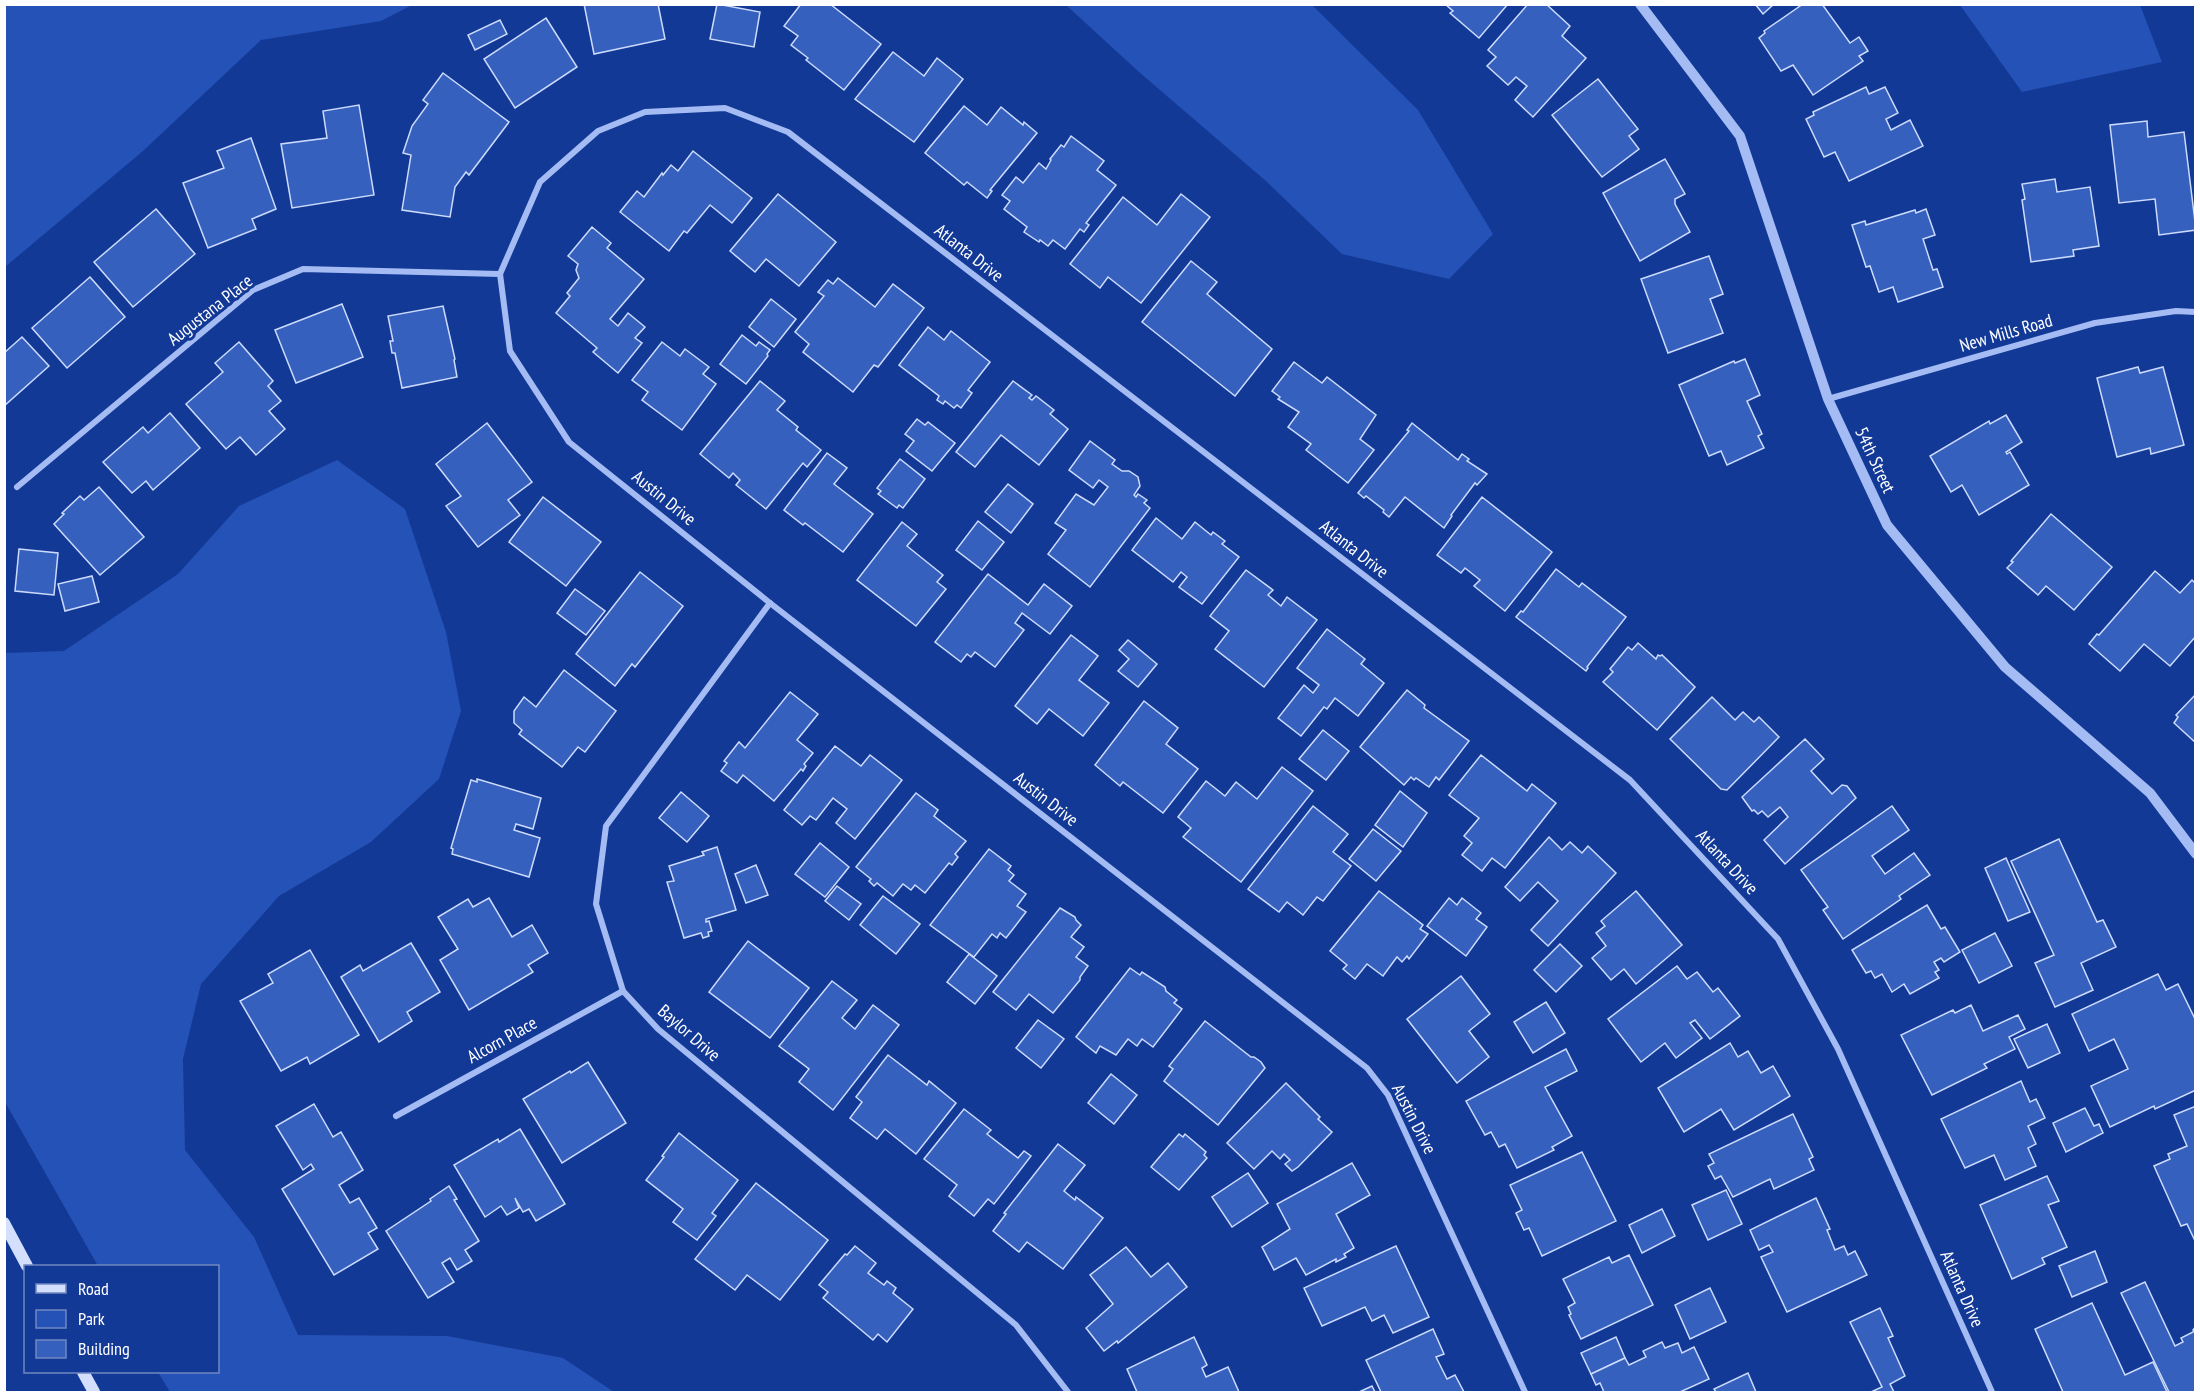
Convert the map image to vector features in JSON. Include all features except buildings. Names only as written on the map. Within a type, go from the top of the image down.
[{"type":"main road","points":[[4,1223],[26,1265]]},
{"type":"main road","points":[[84,1373],[94,1392]]},
{"type":"street","name":"54th Street","points":[[1641,4],[1740,135],[1828,399],[1887,525],[2005,667],[2150,793],[2196,854]]},
{"type":"street","name":"Atlanta Drive","points":[[500,274],[540,182],[598,131],[645,112],[725,108],[788,132],[1630,780],[1778,939],[1838,1049],[1992,1392]]},
{"type":"street","name":"Augustana Place","points":[[17,487],[253,290],[303,269],[500,274]]},
{"type":"street","name":"Austin Drive","points":[[500,274],[510,351],[569,442],[770,603],[1367,1068],[1388,1095],[1525,1392]]},
{"type":"street","name":"New Mills Road","points":[[1828,399],[2095,323],[2176,311],[2196,312]]},
{"type":"street","name":"Baylor Drive","points":[[770,603],[606,826],[596,904],[623,991],[658,1029],[1016,1325],[1068,1392]]},
{"type":"street","name":"Alcorn Place","points":[[396,1116],[623,991]]},
{"type":"green space","points":[[5,4],[412,5],[381,21],[261,40],[143,151],[5,267]]},
{"type":"green space","points":[[1066,5],[1312,5],[1418,110],[1493,234],[1449,279],[1342,254],[1267,182],[1139,72]]},
{"type":"green space","points":[[1960,5],[2140,5],[2162,62],[2022,92]]},
{"type":"green space","points":[[337,460],[405,509],[446,632],[461,711],[439,779],[371,842],[279,896],[201,984],[183,1059],[185,1150],[254,1237],[298,1335],[447,1336],[563,1358],[614,1392],[170,1392],[159,1373],[219,1373],[219,1265],[97,1265],[5,1102],[5,653],[64,651],[178,574],[239,506]]}]
